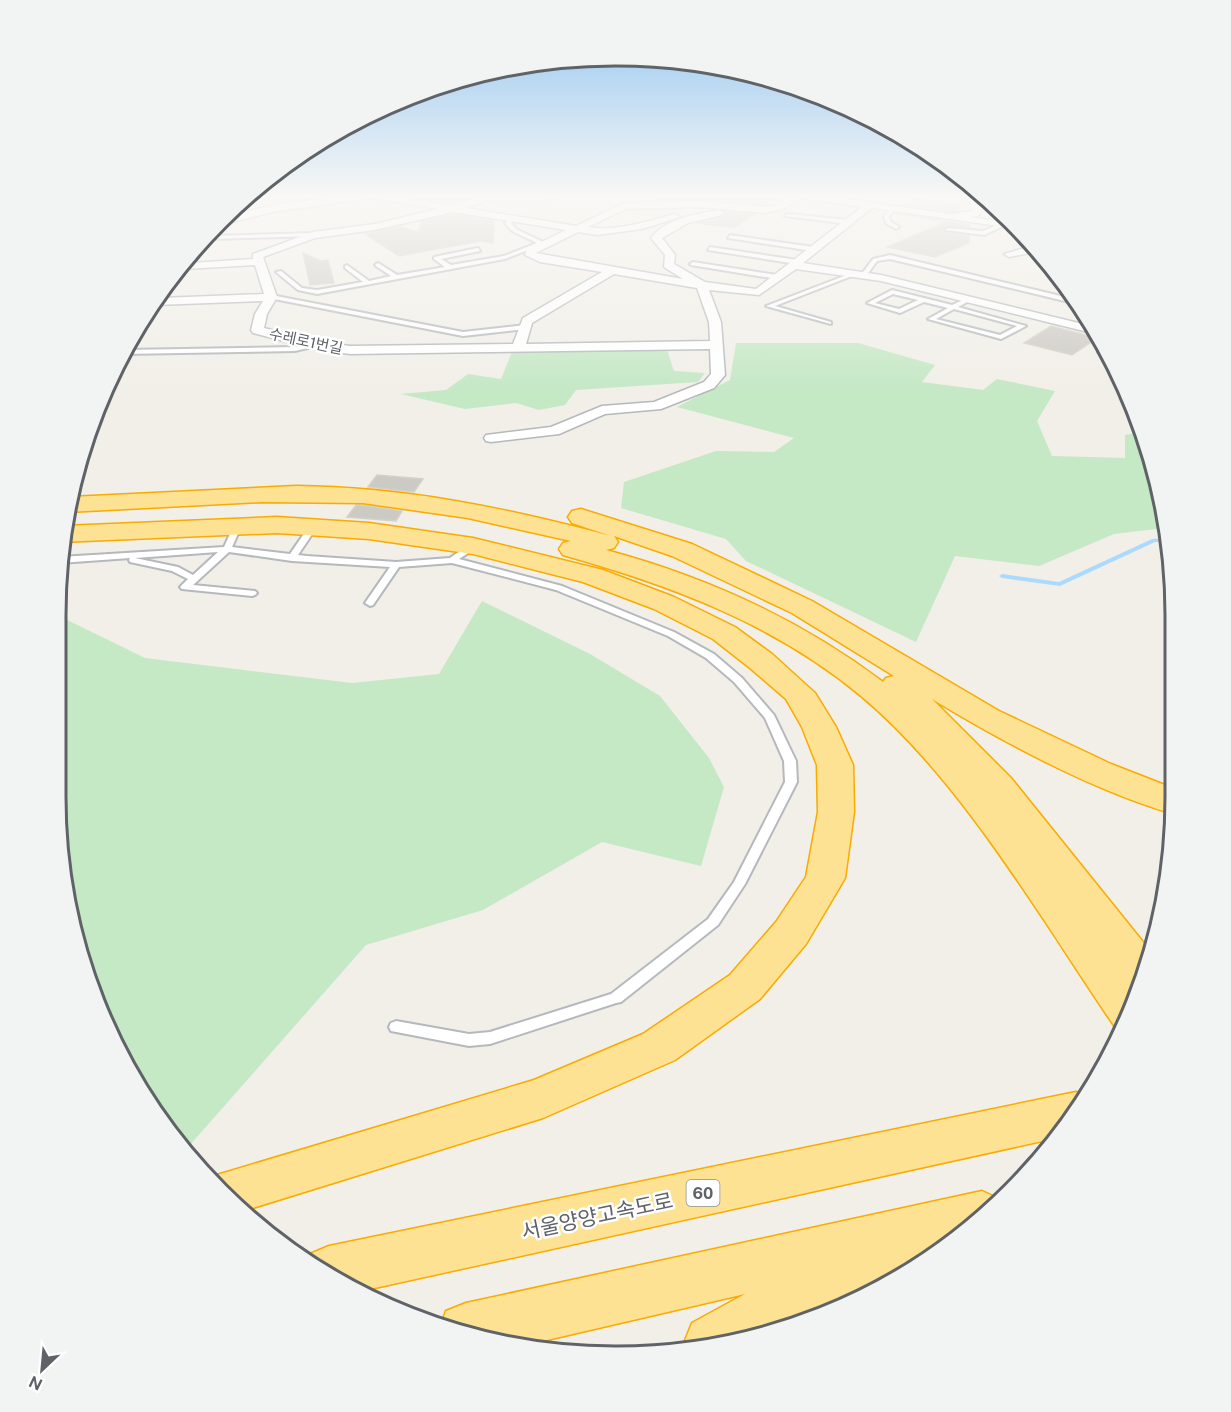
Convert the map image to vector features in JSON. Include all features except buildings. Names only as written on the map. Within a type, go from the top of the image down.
[{"type":"highway","points":[[79,498],[279,482],[394,486],[511,499],[597,521],[682,550],[802,607],[987,718],[1099,772],[1165,798]]},
{"type":"highway","points":[[78,505],[266,495],[328,494],[386,498],[542,525],[638,550],[737,588],[804,623],[874,666],[930,712],[984,768],[1138,966]]},
{"type":"highway","points":[[75,520],[188,511],[285,507],[369,513],[469,526],[546,542],[630,564],[710,594],[793,635],[854,676],[907,721],[969,791],[1124,1005]]},
{"type":"highway","points":[[73,534],[232,538],[313,527],[369,531],[463,553],[593,576],[664,603],[724,633],[799,693],[819,728],[835,765],[836,812],[825,878],[791,933],[745,987],[659,1047],[543,1098],[234,1191]]},
{"type":"highway","name":"서울양양고속도로","points":[[338,1270],[1062,1116]]},
{"type":"highway","points":[[478,1328],[967,1218]]},
{"type":"highway","points":[[728,1334],[806,1289],[908,1261]]},
{"type":"street","points":[[560,261],[612,271],[759,292],[798,261]]},
{"type":"street","points":[[491,438],[554,431],[602,410],[656,406],[709,385],[718,375],[715,322],[702,285],[668,265],[669,261]]},
{"type":"street","points":[[165,302],[271,297],[258,262],[192,266]]},
{"type":"street","points":[[795,263],[859,274],[1083,328]]},
{"type":"street","points":[[519,347],[527,321],[612,271]]},
{"type":"street","name":"수레로1번길","points":[[271,297],[261,314],[257,330],[314,345],[350,350],[715,345]]},
{"type":"lane","points":[[440,261],[451,268]]},
{"type":"lane","points":[[279,272],[308,292],[486,261]]},
{"type":"lane","points":[[782,261],[795,263]]},
{"type":"lane","points":[[829,323],[769,306],[859,274],[875,261]]},
{"type":"lane","points":[[906,261],[1064,299]]},
{"type":"lane","points":[[693,264],[777,277]]},
{"type":"lane","points":[[378,265],[396,278]]},
{"type":"lane","points":[[347,267],[367,282]]},
{"type":"lane","points":[[960,267],[997,277],[990,281]]},
{"type":"lane","points":[[923,300],[900,311],[870,303],[892,292],[923,300],[952,308],[1023,326],[1001,337],[931,319],[952,308],[967,300]]},
{"type":"lane","points":[[271,297],[463,334],[525,327]]},
{"type":"lane","points":[[134,352],[295,349],[314,345]]},
{"type":"lane","points":[[292,558],[313,527]]},
{"type":"lane","points":[[232,538],[184,587],[252,593]]},
{"type":"lane","points":[[69,560],[121,558],[232,538],[292,558],[396,565],[463,553],[568,591],[671,634],[710,656],[738,680],[770,717],[790,761],[791,782],[739,884],[713,922],[616,998],[490,1038],[469,1040],[396,1027]]},
{"type":"lane","points":[[121,558],[175,569],[194,579]]},
{"type":"lane","points":[[370,603],[396,565]]},
{"type":"green space","points":[[736,343],[858,343],[935,365],[922,382],[983,390],[997,379],[1055,391],[1037,421],[1052,456],[1125,458],[1125,435],[1134,434],[1146,473],[1157,529],[1114,534],[1039,566],[955,556],[916,642],[746,561],[726,539],[621,508],[624,482],[716,451],[774,452],[794,438],[677,407],[730,380]]},
{"type":"green space","points":[[667,350],[674,371],[705,373],[698,382],[576,390],[565,405],[539,410],[516,403],[465,409],[401,394],[446,390],[468,374],[501,379],[512,352]]},
{"type":"green space","points":[[482,601],[590,654],[660,696],[709,758],[724,787],[701,866],[602,842],[483,910],[366,945],[190,1144],[159,1102],[123,1040],[95,973],[85,939],[77,904],[67,832],[66,619],[145,658],[352,683],[439,674]]},
{"type":"waterway","points":[[1002,576],[1060,584],[1154,540],[1159,540]]}]
